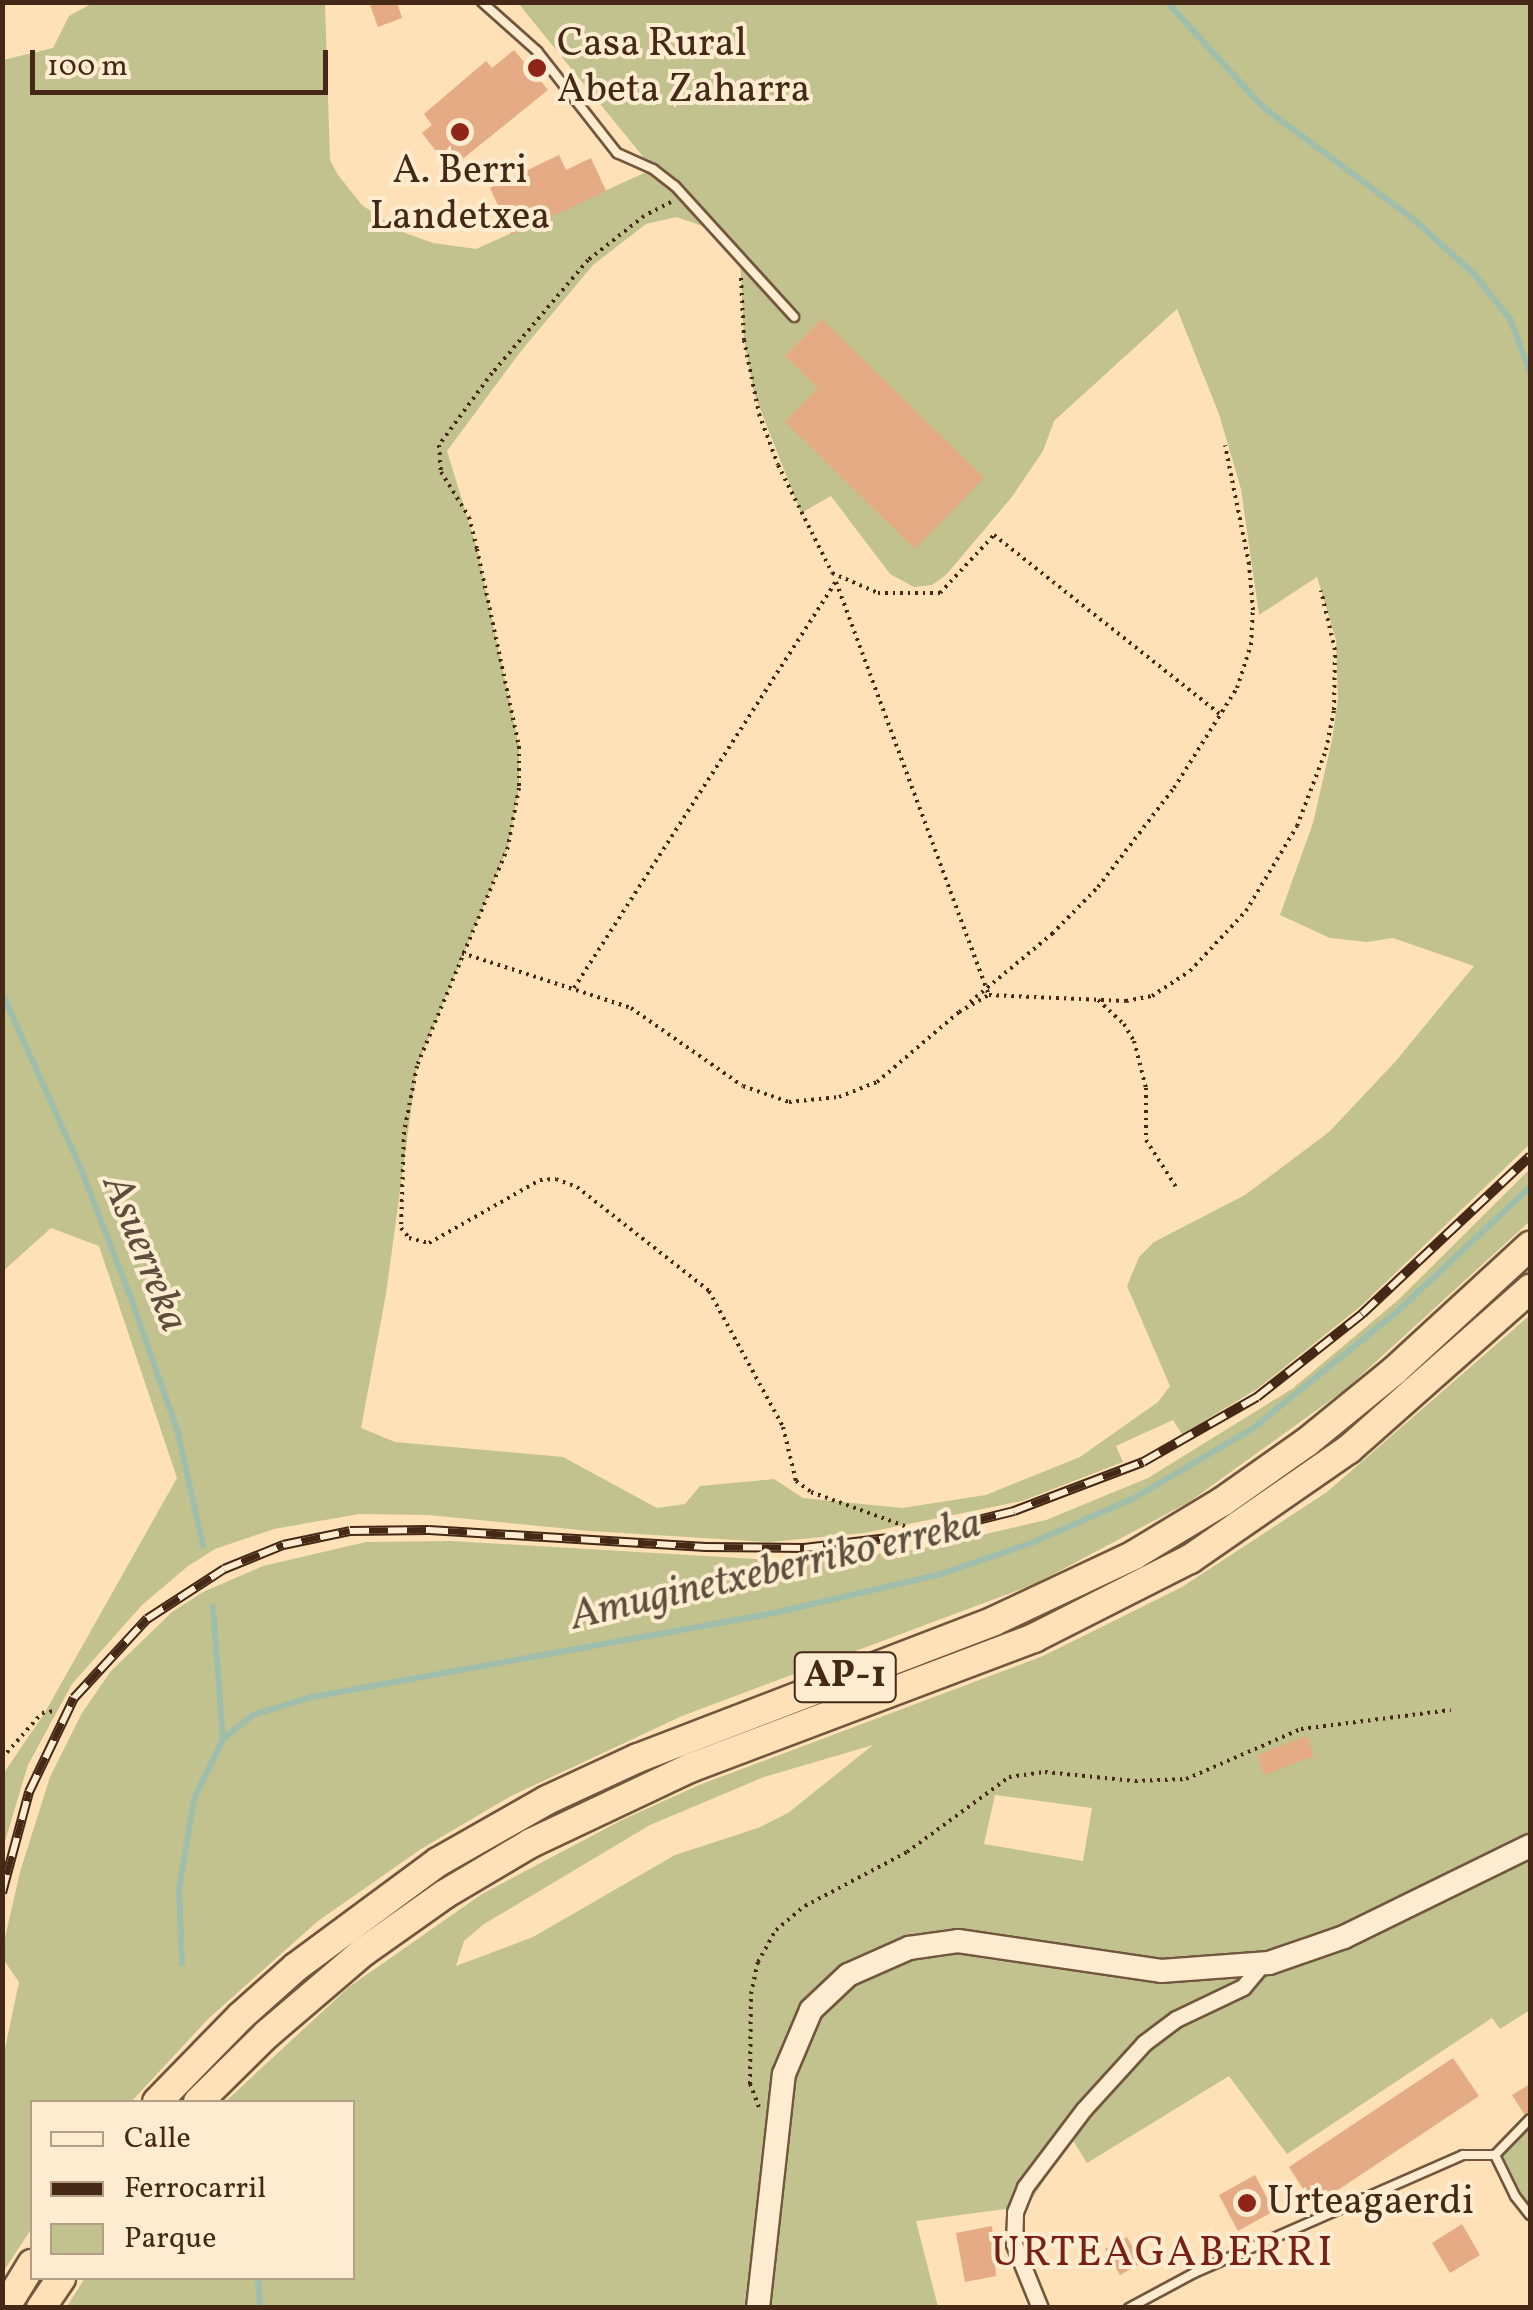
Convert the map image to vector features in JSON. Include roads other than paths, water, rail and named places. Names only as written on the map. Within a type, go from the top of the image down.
[{"type":"highway","name":"AP-1","points":[[159,2100],[231,2025],[296,1967],[438,1862],[538,1805],[638,1758],[994,1621],[1134,1554],[1222,1502],[1306,1442],[1382,1381],[1530,1246]]},
{"type":"highway","name":"AP-1","points":[[200,2100],[266,2034],[353,1959],[435,1901],[531,1843],[714,1758],[1034,1638],[1181,1564],[1270,1507],[1349,1449],[1530,1289]]},
{"type":"highway","points":[[6,2308],[30,2267]]},
{"type":"highway","points":[[42,2308],[60,2280]]},
{"type":"main road","points":[[758,2308],[777,2115],[789,2058],[815,2004],[842,1979],[910,1948],[972,1941],[1162,1971],[1262,1964],[1344,1937],[1530,1846]]},
{"type":"street","points":[[1040,2308],[1014,2244],[1013,2221],[1020,2194],[1084,2109],[1144,2042],[1176,2019],[1243,1987],[1262,1964]]},
{"type":"lane","points":[[482,2],[537,52],[617,154],[653,169],[684,196],[794,317]]},
{"type":"lane","points":[[1129,2308],[1194,2273],[1463,2155],[1494,2155],[1530,2119]]},
{"type":"lane","points":[[1494,2155],[1530,2216]]},
{"type":"waterway","name":"Amuginetxeberriko erreka","points":[[1167,2],[1263,107],[1412,218],[1474,274],[1510,319],[1530,372]]},
{"type":"waterway","name":"Asuerreka","points":[[2,993],[79,1164],[131,1298],[177,1429],[203,1545]]},
{"type":"waterway","name":"Amuginetxeberriko erreka","points":[[182,1963],[179,1889],[194,1799],[223,1739],[253,1715],[312,1697],[774,1613],[941,1574],[1034,1542],[1136,1497],[1252,1429],[1398,1311],[1530,1187]]},
{"type":"waterway","name":"Asuerreka","points":[[213,1607],[223,1739]]},
{"type":"waterway","name":"Amuginetxeberriko erreka","points":[[258,2280],[260,2308]]},
{"type":"railway","points":[[2,1893],[29,1792],[74,1698],[147,1619],[224,1569],[283,1545],[350,1531],[429,1530],[705,1547],[804,1548],[922,1534],[1014,1511],[1143,1462],[1257,1397],[1362,1314],[1530,1156]]},
{"type":"place","name":"Casa Rural Abeta Zaharra","points":[[537,68]]},
{"type":"place","name":"A. Berri Landetxea","points":[[460,132]]},
{"type":"place","name":"Urteagaerdi","points":[[1247,2203]]},
{"type":"district","name":"URTEAGABERRI","points":[[1163,2255]]}]
